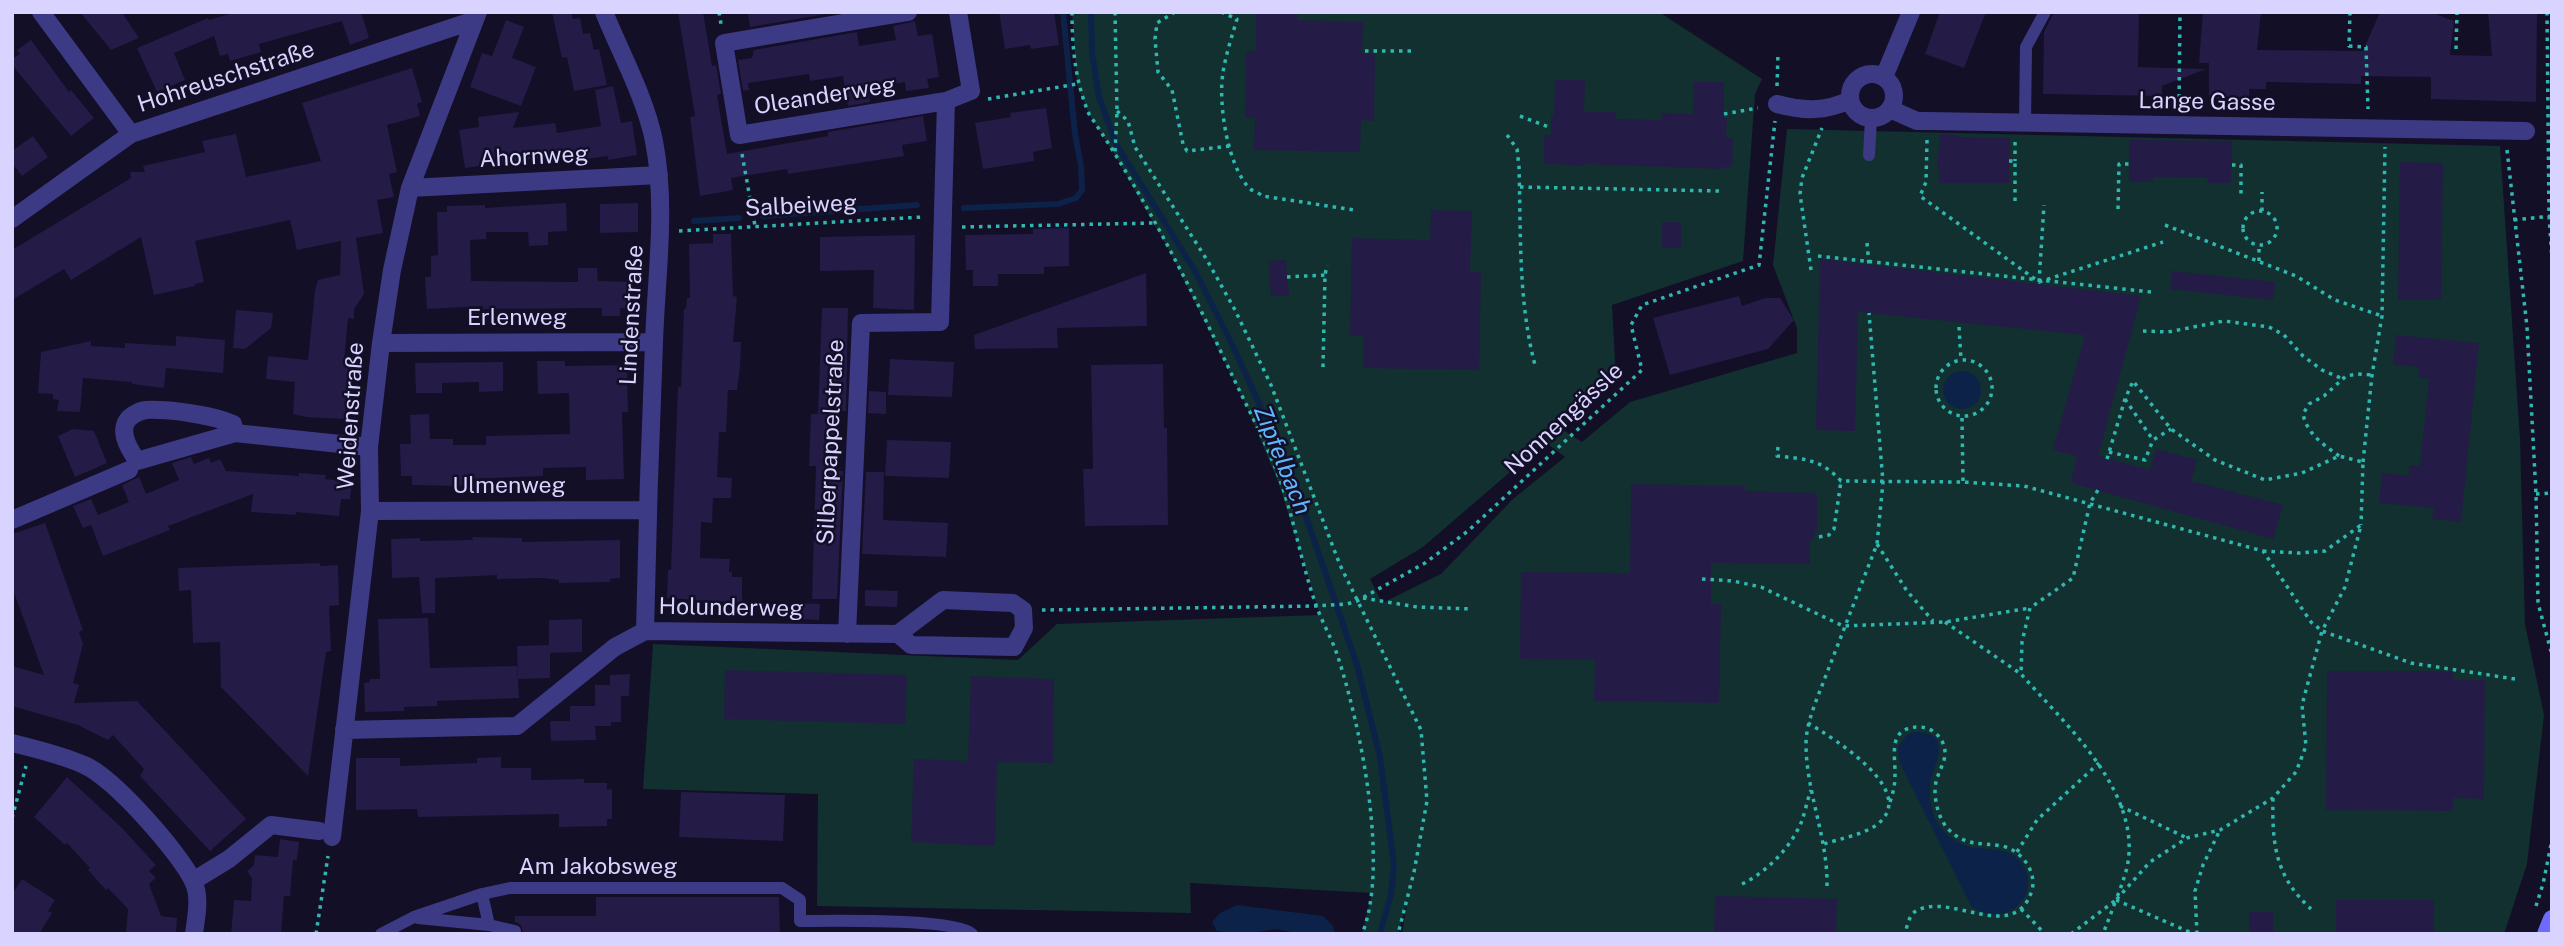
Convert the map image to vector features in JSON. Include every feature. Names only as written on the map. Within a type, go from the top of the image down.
[{"type":"street","points":[[41,12],[131,134]]},
{"type":"street","name":"Lindenstraße","points":[[604,12],[643,106],[653,138],[659,175],[660,232],[645,631]]},
{"type":"street","name":"Oleanderweg","points":[[908,12],[724,43],[739,135],[946,101]]},
{"type":"street","points":[[946,101],[971,91],[958,12]]},
{"type":"street","points":[[1884,77],[1911,12]]},
{"type":"street","name":"Hohreuschstraße","points":[[12,219],[131,134],[477,16]]},
{"type":"street","name":"Weidenstraße","points":[[325,834],[344,730],[370,511],[369,447],[392,270],[410,188],[477,16]]},
{"type":"street","points":[[1870,74],[1884,77],[1895,95],[1890,109],[1885,114],[1871,118],[1857,113],[1850,100],[1852,86],[1862,76],[1870,74]]},
{"type":"street","points":[[1777,104],[1797,109],[1823,109],[1836,107],[1850,100]]},
{"type":"street","name":"Silberpappelstraße","points":[[847,634],[861,323],[940,322],[946,101]]},
{"type":"street","name":"Lange Gasse","points":[[1890,109],[1917,121],[2526,131]]},
{"type":"street","name":"Ahornweg","points":[[410,188],[659,175]]},
{"type":"street","name":"Erlenweg","points":[[381,342],[654,342]]},
{"type":"street","points":[[235,433],[233,424],[218,418],[144,410],[131,416],[124,426],[126,440],[137,461],[235,433],[369,447]]},
{"type":"street","points":[[12,520],[129,470]]},
{"type":"street","name":"Ulmenweg","points":[[370,511],[648,510]]},
{"type":"street","points":[[898,634],[943,600],[1013,603],[1023,610]]},
{"type":"street","name":"Holunderweg","points":[[344,730],[517,726],[615,647],[645,631],[898,634],[911,645],[1014,647],[1024,628],[1023,610]]},
{"type":"street","points":[[12,743],[86,765],[124,793],[193,881],[197,897],[194,934]]},
{"type":"street","points":[[193,881],[229,859],[271,825],[325,834]]},
{"type":"street","points":[[2546,934],[2552,919]]},
{"type":"lane","points":[[2025,123],[2026,47],[2045,12]]},
{"type":"lane","points":[[1869,155],[1871,118]]},
{"type":"lane","name":"Am Jakobsweg","points":[[381,934],[414,917],[482,894],[510,888],[782,888],[800,900],[800,921],[940,924],[969,930],[972,934]]},
{"type":"lane","points":[[482,894],[489,925]]},
{"type":"lane","points":[[414,917],[489,925],[515,932]]},
{"type":"path","points":[[1072,12],[1076,84],[1089,114],[1155,223],[1214,337],[1281,483],[1316,606],[1336,651],[1352,703],[1363,759],[1374,872],[1362,934]]},
{"type":"path","points":[[1115,12],[1115,155]]},
{"type":"path","points":[[1175,12],[1157,23],[1155,39],[1158,72],[1172,90],[1183,145],[1187,151],[1230,146]]},
{"type":"path","points":[[1221,12],[1237,19],[1223,73],[1222,111],[1238,170],[1250,189],[1263,196],[1354,210]]},
{"type":"path","points":[[2179,12],[2179,126]]},
{"type":"path","points":[[2350,12],[2349,46],[2366,47],[2367,97]]},
{"type":"path","points":[[2456,48],[2457,12]]},
{"type":"path","points":[[2547,12],[2552,259]]},
{"type":"path","points":[[1365,51],[1412,51]]},
{"type":"path","points":[[1724,114],[1777,104],[1778,53]]},
{"type":"path","points":[[971,91],[976,101],[1076,84]]},
{"type":"path","name":"Nonnengässle","points":[[1316,606],[1347,604],[1360,599],[1425,562],[1468,531],[1642,370],[1631,325],[1642,305],[1759,265],[1777,104]]},
{"type":"path","points":[[1811,270],[1800,194],[1802,178],[1822,130],[1823,109]]},
{"type":"path","points":[[1117,111],[1128,121],[1135,147],[1236,310],[1271,385],[1340,565],[1360,599],[1421,730],[1427,801],[1414,872],[1398,934]]},
{"type":"path","points":[[1520,116],[1551,128]]},
{"type":"path","points":[[1927,121],[1926,182],[1920,196],[2039,282]]},
{"type":"path","points":[[739,135],[755,226]]},
{"type":"path","points":[[1507,135],[1517,149],[1523,287],[1528,336],[1535,365]]},
{"type":"path","points":[[2071,934],[2116,900],[2150,862],[2187,838],[2220,830],[2273,798],[2296,772],[2306,746],[2302,705],[2322,631],[2345,587],[2361,525],[2363,462],[2372,375],[2382,316],[2385,153]]},
{"type":"path","points":[[2507,160],[2527,327],[2536,494],[2538,603],[2552,654]]},
{"type":"path","points":[[2009,161],[2015,162],[2015,203]]},
{"type":"path","points":[[2118,209],[2119,164],[2129,164]]},
{"type":"path","points":[[2232,165],[2241,165],[2241,197]]},
{"type":"path","points":[[1520,187],[1720,191]]},
{"type":"path","points":[[2262,192],[2262,211]]},
{"type":"path","points":[[2039,282],[2044,205]]},
{"type":"path","points":[[2262,211],[2272,216],[2278,226],[2275,238],[2259,246],[2249,242],[2243,227],[2247,217],[2262,211]]},
{"type":"path","points":[[2514,220],[2550,216]]},
{"type":"path","name":"Salbeiweg","points":[[660,232],[755,226],[943,222],[1155,223]]},
{"type":"path","points":[[2165,225],[2296,276],[2335,300],[2382,316]]},
{"type":"path","points":[[2039,282],[2163,242]]},
{"type":"path","points":[[1867,243],[1869,264]]},
{"type":"path","points":[[2259,246],[2259,261]]},
{"type":"path","points":[[1818,256],[1869,264],[2151,292]]},
{"type":"path","points":[[1323,367],[1327,265]]},
{"type":"path","points":[[1287,277],[1325,275]]},
{"type":"path","points":[[1827,886],[1828,865],[1806,745],[1808,723],[1843,626],[1877,544],[1883,482],[1869,313]]},
{"type":"path","points":[[2143,331],[2168,332],[2224,320],[2269,327],[2284,335],[2303,356],[2322,370],[2343,379]]},
{"type":"path","points":[[1959,327],[1961,360]]},
{"type":"path","points":[[1961,360],[1969,360],[1986,370],[1993,388],[1987,406],[1971,416],[1962,417],[1945,410],[1939,403],[1935,385],[1943,368],[1961,360]]},
{"type":"path","points":[[2363,462],[2339,456],[2315,437],[2305,423],[2303,414],[2309,404],[2324,396],[2343,379],[2358,374],[2372,375]]},
{"type":"path","points":[[2107,459],[2133,381],[2171,429],[2215,460],[2265,480],[2302,473],[2339,456]]},
{"type":"path","points":[[2125,399],[2153,440]]},
{"type":"path","points":[[1962,417],[1963,482]]},
{"type":"path","points":[[2109,452],[2146,460],[2153,440],[2171,429]]},
{"type":"path","points":[[1778,447],[1777,456],[1811,460],[1830,468],[1841,481],[1963,482],[2024,486],[2263,551],[2325,551],[2361,525]]},
{"type":"path","points":[[1819,537],[1829,535],[1834,529],[1841,481]]},
{"type":"path","points":[[1702,579],[1733,580],[1760,587],[1843,626],[1945,622],[2030,608],[2073,578],[2090,503],[2098,490]]},
{"type":"path","points":[[2536,494],[2552,493]]},
{"type":"path","points":[[1877,544],[1907,591],[1934,622]]},
{"type":"path","points":[[2263,551],[2311,622],[2322,631],[2411,663],[2515,679]]},
{"type":"path","points":[[1360,599],[1416,607],[1472,609]]},
{"type":"path","points":[[1023,610],[1316,606]]},
{"type":"path","points":[[2021,674],[2022,642],[2030,608]]},
{"type":"path","points":[[1945,622],[2021,674],[2099,763],[2128,829],[2129,852],[2126,872],[2103,934]]},
{"type":"path","points":[[2549,640],[2552,633]]},
{"type":"path","points":[[1808,723],[1838,741],[1871,771],[1887,789],[1891,802]]},
{"type":"path","points":[[1823,844],[1874,826],[1886,814],[1891,802],[1895,773],[1893,754],[1898,737],[1913,727],[1932,730],[1939,736],[1945,750],[1934,789],[1938,815],[1961,839],[1979,845],[2001,846],[2017,852],[2030,869],[2033,881],[2026,904],[2004,920],[1965,915],[1945,907],[1930,907],[1916,911],[1908,920],[1905,934]]},
{"type":"path","points":[[12,818],[31,748]]},
{"type":"path","points":[[2017,852],[2037,820],[2099,763]]},
{"type":"path","points":[[1742,884],[1758,877],[1801,824],[1812,786]]},
{"type":"path","points":[[2273,798],[2277,862],[2301,900],[2311,909]]},
{"type":"path","points":[[2120,806],[2187,838]]},
{"type":"path","points":[[2116,900],[2196,934],[2194,891],[2220,830]]},
{"type":"path","points":[[316,934],[325,834]]},
{"type":"path","points":[[2535,909],[2552,840]]},
{"type":"path","points":[[2021,909],[2045,934]]},
{"type":"green space","points":[[1072,12],[1659,12],[1762,79],[1755,94],[1743,261],[1612,305],[1616,379],[1560,428],[1582,442],[1630,402],[1797,353],[1797,328],[1773,265],[1787,129],[2500,146],[2520,439],[2525,624],[2544,715],[2527,864],[2504,934],[1402,934],[1408,899],[1398,934],[1362,934],[1372,893],[1190,883],[1191,913],[817,906],[818,794],[643,789],[653,644],[1018,660],[1057,624],[1320,615],[1279,484],[1247,407],[1170,252],[1089,114],[1077,84]],"holes":[[[1545,442],[1565,457],[1513,499],[1441,574],[1382,603],[1370,579],[1423,547]]]},
{"type":"water","points":[[1962,371],[1975,377],[1981,390],[1975,403],[1962,409],[1949,403],[1943,390],[1949,377]]},
{"type":"water","points":[[1914,732],[1928,734],[1939,744],[1930,796],[1936,820],[1946,833],[1957,842],[1968,846],[2011,854],[2019,860],[2026,872],[2026,895],[2010,911],[1985,913],[1971,906],[1899,761],[1898,746],[1907,735]]},
{"type":"water","points":[[1237,905],[1323,916],[1333,926],[1335,934],[1303,934],[1275,929],[1248,934],[1217,931],[1212,922],[1220,913]]},
{"type":"building","points":[[80,12],[126,12],[123,14],[139,38],[111,50]]},
{"type":"building","points":[[236,12],[361,12],[369,38],[350,45],[342,21],[259,44],[261,52],[230,61],[228,54],[220,56],[214,36],[174,53],[185,80],[157,92],[137,48],[208,18],[209,20]]},
{"type":"building","points":[[552,12],[571,12],[573,19],[580,18],[583,34],[590,33],[594,50],[599,49],[607,85],[574,91],[567,57],[562,58]]},
{"type":"building","points":[[678,12],[703,12],[712,66],[716,65],[721,94],[717,95],[727,154],[828,136],[828,132],[923,116],[927,141],[902,145],[904,156],[788,174],[787,169],[731,178],[733,190],[700,196],[690,117],[695,116]]},
{"type":"building","points":[[748,12],[838,12],[750,27]]},
{"type":"building","points":[[999,12],[1054,12],[1059,45],[1031,49],[1030,45],[1005,49]]},
{"type":"building","points":[[1256,12],[1298,12],[1297,20],[1363,22],[1362,53],[1375,54],[1374,121],[1361,120],[1360,152],[1254,150],[1255,118],[1245,118],[1246,51],[1256,51]]},
{"type":"building","points":[[1940,12],[1986,12],[1964,68],[1925,54]]},
{"type":"building","points":[[2054,12],[2139,12],[2138,67],[2206,69],[2162,86],[2162,96],[2043,94],[2044,32]]},
{"type":"building","points":[[2203,12],[2261,12],[2257,50],[2363,51],[2380,12],[2430,12],[2454,21],[2450,55],[2492,56],[2488,12],[2537,12],[2536,102],[2431,99],[2431,77],[2361,76],[2361,84],[2266,82],[2266,89],[2249,89],[2249,100],[2209,99],[2209,63],[2199,63]]},
{"type":"building","points":[[506,20],[524,27],[512,58],[536,67],[521,106],[470,87],[482,53],[492,56]]},
{"type":"building","points":[[915,21],[918,36],[932,34],[939,77],[927,79],[929,88],[906,91],[905,82],[868,88],[870,102],[848,106],[843,76],[810,81],[809,74],[748,83],[749,90],[743,91],[738,60],[752,58],[754,50],[857,32],[859,46],[896,40],[893,26]]},
{"type":"building","points":[[31,40],[69,92],[71,90],[94,118],[71,136],[12,65],[12,59],[20,54],[17,50]]},
{"type":"building","points":[[412,68],[422,102],[417,104],[420,116],[387,125],[397,172],[389,174],[394,197],[377,200],[383,233],[356,238],[364,294],[354,309],[354,319],[348,318],[344,362],[348,362],[345,419],[293,414],[295,382],[266,379],[268,356],[308,360],[318,280],[340,275],[341,241],[297,250],[290,220],[195,241],[204,282],[195,286],[154,295],[141,237],[71,280],[64,269],[12,300],[12,250],[131,178],[130,172],[145,172],[143,166],[205,152],[202,141],[236,134],[246,177],[321,161],[302,103]]},
{"type":"building","points":[[1555,80],[1585,80],[1584,112],[1616,112],[1616,119],[1662,120],[1662,113],[1693,114],[1694,82],[1724,82],[1726,138],[1733,138],[1732,167],[1723,169],[1544,163],[1544,135],[1551,135]]},
{"type":"building","points":[[613,86],[621,123],[632,121],[637,155],[608,160],[608,156],[578,160],[577,153],[465,168],[459,130],[479,127],[478,117],[519,112],[513,128],[555,123],[557,133],[601,126],[595,90]]},
{"type":"building","points":[[1046,108],[1052,148],[1033,152],[1034,161],[983,169],[975,123],[1011,117],[1010,113]]},
{"type":"building","points":[[1940,134],[2010,138],[2009,183],[1939,183],[1937,169]]},
{"type":"building","points":[[33,136],[48,157],[22,176],[12,163],[12,151]]},
{"type":"building","points":[[2129,140],[2232,141],[2231,183],[2207,183],[2208,178],[2153,177],[2153,182],[2129,182]]},
{"type":"building","points":[[2400,162],[2443,163],[2441,300],[2398,300]]},
{"type":"building","points":[[566,203],[567,231],[548,232],[548,245],[529,246],[528,232],[486,232],[486,239],[470,240],[471,281],[578,282],[578,268],[597,268],[598,281],[633,282],[632,308],[620,308],[620,316],[602,316],[602,308],[483,309],[483,306],[427,309],[425,277],[431,277],[431,256],[438,255],[437,212],[447,212],[447,206],[485,205],[485,208]]},
{"type":"building","points":[[638,203],[638,232],[600,233],[600,204]]},
{"type":"building","points":[[1431,210],[1472,211],[1470,272],[1481,272],[1479,370],[1363,368],[1363,336],[1350,335],[1352,238],[1430,240]]},
{"type":"building","points":[[1662,222],[1681,222],[1681,248],[1662,248]]},
{"type":"building","points":[[1069,228],[1069,266],[1044,267],[1044,274],[998,274],[998,286],[973,286],[973,270],[966,270],[965,235],[1033,234],[1033,229]]},
{"type":"building","points":[[713,234],[731,234],[733,296],[737,297],[733,342],[741,342],[740,367],[737,390],[728,390],[726,432],[719,432],[717,477],[732,478],[731,498],[713,498],[712,523],[701,522],[700,558],[730,559],[729,572],[732,572],[732,577],[742,577],[742,603],[667,598],[668,570],[671,570],[678,387],[681,387],[684,309],[687,298],[690,298],[689,244],[713,243]]},
{"type":"building","points":[[915,235],[914,310],[873,308],[874,270],[820,271],[820,237]]},
{"type":"building","points":[[1820,259],[2141,296],[2098,456],[2150,470],[2156,449],[2197,460],[2191,481],[2283,505],[2273,539],[2071,483],[2077,456],[2053,450],[2085,335],[1858,312],[1855,431],[1816,430]]},
{"type":"building","points":[[1286,260],[1289,295],[1271,296],[1269,261]]},
{"type":"building","points":[[2172,271],[2275,282],[2273,300],[2170,289]]},
{"type":"building","points":[[1146,273],[1147,326],[1057,328],[1058,348],[975,349],[974,335]]},
{"type":"building","points":[[1739,296],[1742,306],[1765,298],[1780,298],[1794,320],[1768,349],[1670,375],[1653,318]]},
{"type":"building","points":[[822,308],[848,308],[846,411],[835,411],[834,431],[833,471],[843,471],[837,599],[812,599],[816,466],[809,466],[811,414],[818,414]]},
{"type":"building","points":[[236,310],[273,313],[271,328],[245,349],[233,348]]},
{"type":"building","points":[[2396,335],[2479,343],[2461,522],[2432,519],[2434,508],[2379,503],[2382,473],[2409,476],[2410,465],[2420,466],[2429,379],[2418,377],[2419,367],[2393,364]]},
{"type":"building","points":[[176,336],[225,340],[223,373],[166,368],[164,388],[83,378],[80,412],[57,411],[59,400],[53,399],[53,394],[38,393],[41,352],[91,341],[91,346],[125,348],[125,343],[176,346]]},
{"type":"building","points":[[890,359],[954,362],[952,397],[888,395]]},
{"type":"building","points":[[537,361],[565,361],[565,366],[627,365],[628,412],[622,412],[624,479],[586,480],[586,467],[543,468],[543,476],[466,479],[466,486],[412,485],[412,476],[401,476],[400,444],[411,444],[410,415],[429,414],[430,439],[453,439],[453,445],[486,445],[486,436],[570,434],[569,393],[538,394]]},
{"type":"building","points":[[503,362],[503,391],[479,392],[479,382],[442,383],[442,393],[416,393],[415,363]]},
{"type":"building","points":[[1163,364],[1168,525],[1085,526],[1083,469],[1093,469],[1091,365]]},
{"type":"building","points":[[869,391],[886,392],[886,414],[868,413]]},
{"type":"building","points":[[73,429],[94,431],[107,463],[75,477],[58,436]]},
{"type":"building","points":[[887,440],[951,442],[949,478],[885,476]]},
{"type":"building","points":[[191,457],[194,464],[209,458],[211,463],[220,459],[226,471],[326,475],[325,479],[352,482],[350,499],[341,499],[339,516],[296,512],[296,515],[251,512],[253,494],[168,526],[170,530],[103,556],[91,525],[83,528],[73,506],[91,499],[98,515],[129,502],[122,485],[139,477],[146,494],[179,480],[172,463]]},
{"type":"building","points":[[866,472],[884,472],[883,520],[948,523],[946,557],[862,554]]},
{"type":"building","points":[[1631,484],[1745,486],[1745,491],[1817,493],[1817,531],[1814,539],[1810,539],[1810,564],[1711,563],[1711,604],[1721,604],[1719,703],[1594,701],[1595,660],[1520,659],[1521,572],[1630,573]]},
{"type":"building","points":[[45,523],[83,630],[79,632],[83,644],[73,683],[79,685],[74,703],[137,701],[197,765],[246,819],[210,851],[140,776],[144,769],[113,735],[108,740],[78,725],[12,706],[12,666],[44,675],[12,587],[12,534]]},
{"type":"building","points":[[472,537],[522,538],[522,542],[620,540],[620,578],[610,579],[610,582],[559,583],[559,580],[543,578],[497,579],[497,575],[435,578],[435,613],[422,613],[419,577],[392,578],[391,539],[473,540]]},
{"type":"building","points":[[320,563],[320,566],[338,565],[339,605],[329,606],[331,651],[326,652],[308,776],[221,687],[220,642],[193,643],[191,590],[179,591],[178,568]]},
{"type":"building","points":[[865,590],[898,591],[897,607],[865,606]]},
{"type":"building","points":[[795,603],[820,604],[819,620],[795,619]]},
{"type":"building","points":[[428,618],[430,668],[517,666],[519,698],[437,701],[437,706],[404,707],[404,711],[365,712],[364,683],[370,682],[370,679],[380,679],[378,619]]},
{"type":"building","points":[[582,619],[582,652],[550,653],[550,678],[518,679],[517,646],[549,645],[549,620]]},
{"type":"building","points":[[725,670],[907,675],[905,724],[724,719]]},
{"type":"building","points":[[2327,671],[2453,671],[2453,680],[2485,680],[2484,799],[2453,798],[2453,811],[2326,810]]},
{"type":"building","points":[[630,674],[629,696],[621,696],[621,722],[611,722],[611,726],[595,726],[596,740],[551,741],[550,721],[570,721],[570,706],[595,706],[595,685],[610,685],[610,675]]},
{"type":"building","points":[[971,676],[1054,679],[1053,763],[997,762],[995,846],[911,842],[914,759],[968,761]]},
{"type":"building","points":[[501,757],[501,768],[531,768],[531,780],[584,779],[584,783],[607,783],[607,790],[612,789],[612,819],[607,819],[607,826],[559,827],[559,814],[418,817],[417,809],[356,810],[356,758],[400,758],[400,766],[477,763],[477,758]]},
{"type":"building","points":[[67,777],[122,828],[156,865],[149,871],[156,878],[149,884],[161,916],[177,918],[176,934],[126,934],[128,909],[108,888],[106,890],[67,843],[65,845],[34,817]]},
{"type":"building","points":[[681,792],[785,795],[783,841],[679,837]]},
{"type":"building","points":[[280,839],[299,842],[297,860],[293,860],[290,896],[284,896],[281,934],[231,934],[234,900],[251,901],[252,878],[247,871],[254,865],[255,855],[278,857]]},
{"type":"building","points":[[22,879],[55,900],[48,911],[52,913],[39,934],[12,934],[12,894]]},
{"type":"building","points":[[1715,896],[1837,899],[1836,934],[1714,934]]},
{"type":"building","points":[[596,897],[779,897],[780,934],[523,934],[521,925],[515,922],[515,916],[596,916]]},
{"type":"building","points":[[2336,900],[2434,900],[2434,934],[2336,934]]},
{"type":"building","points":[[2249,912],[2273,912],[2273,934],[2249,934]]},
{"type":"waterway","points":[[964,208],[1058,204],[1076,198],[1082,190],[1063,12]]},
{"type":"waterway","name":"Zipfelbach","points":[[1091,12],[1092,53],[1099,97],[1116,144],[1195,271],[1231,342],[1291,473],[1357,665],[1380,757],[1394,865],[1391,894],[1380,934]]},
{"type":"waterway","points":[[763,216],[917,205]]},
{"type":"waterway","points":[[694,221],[739,218]]}]
